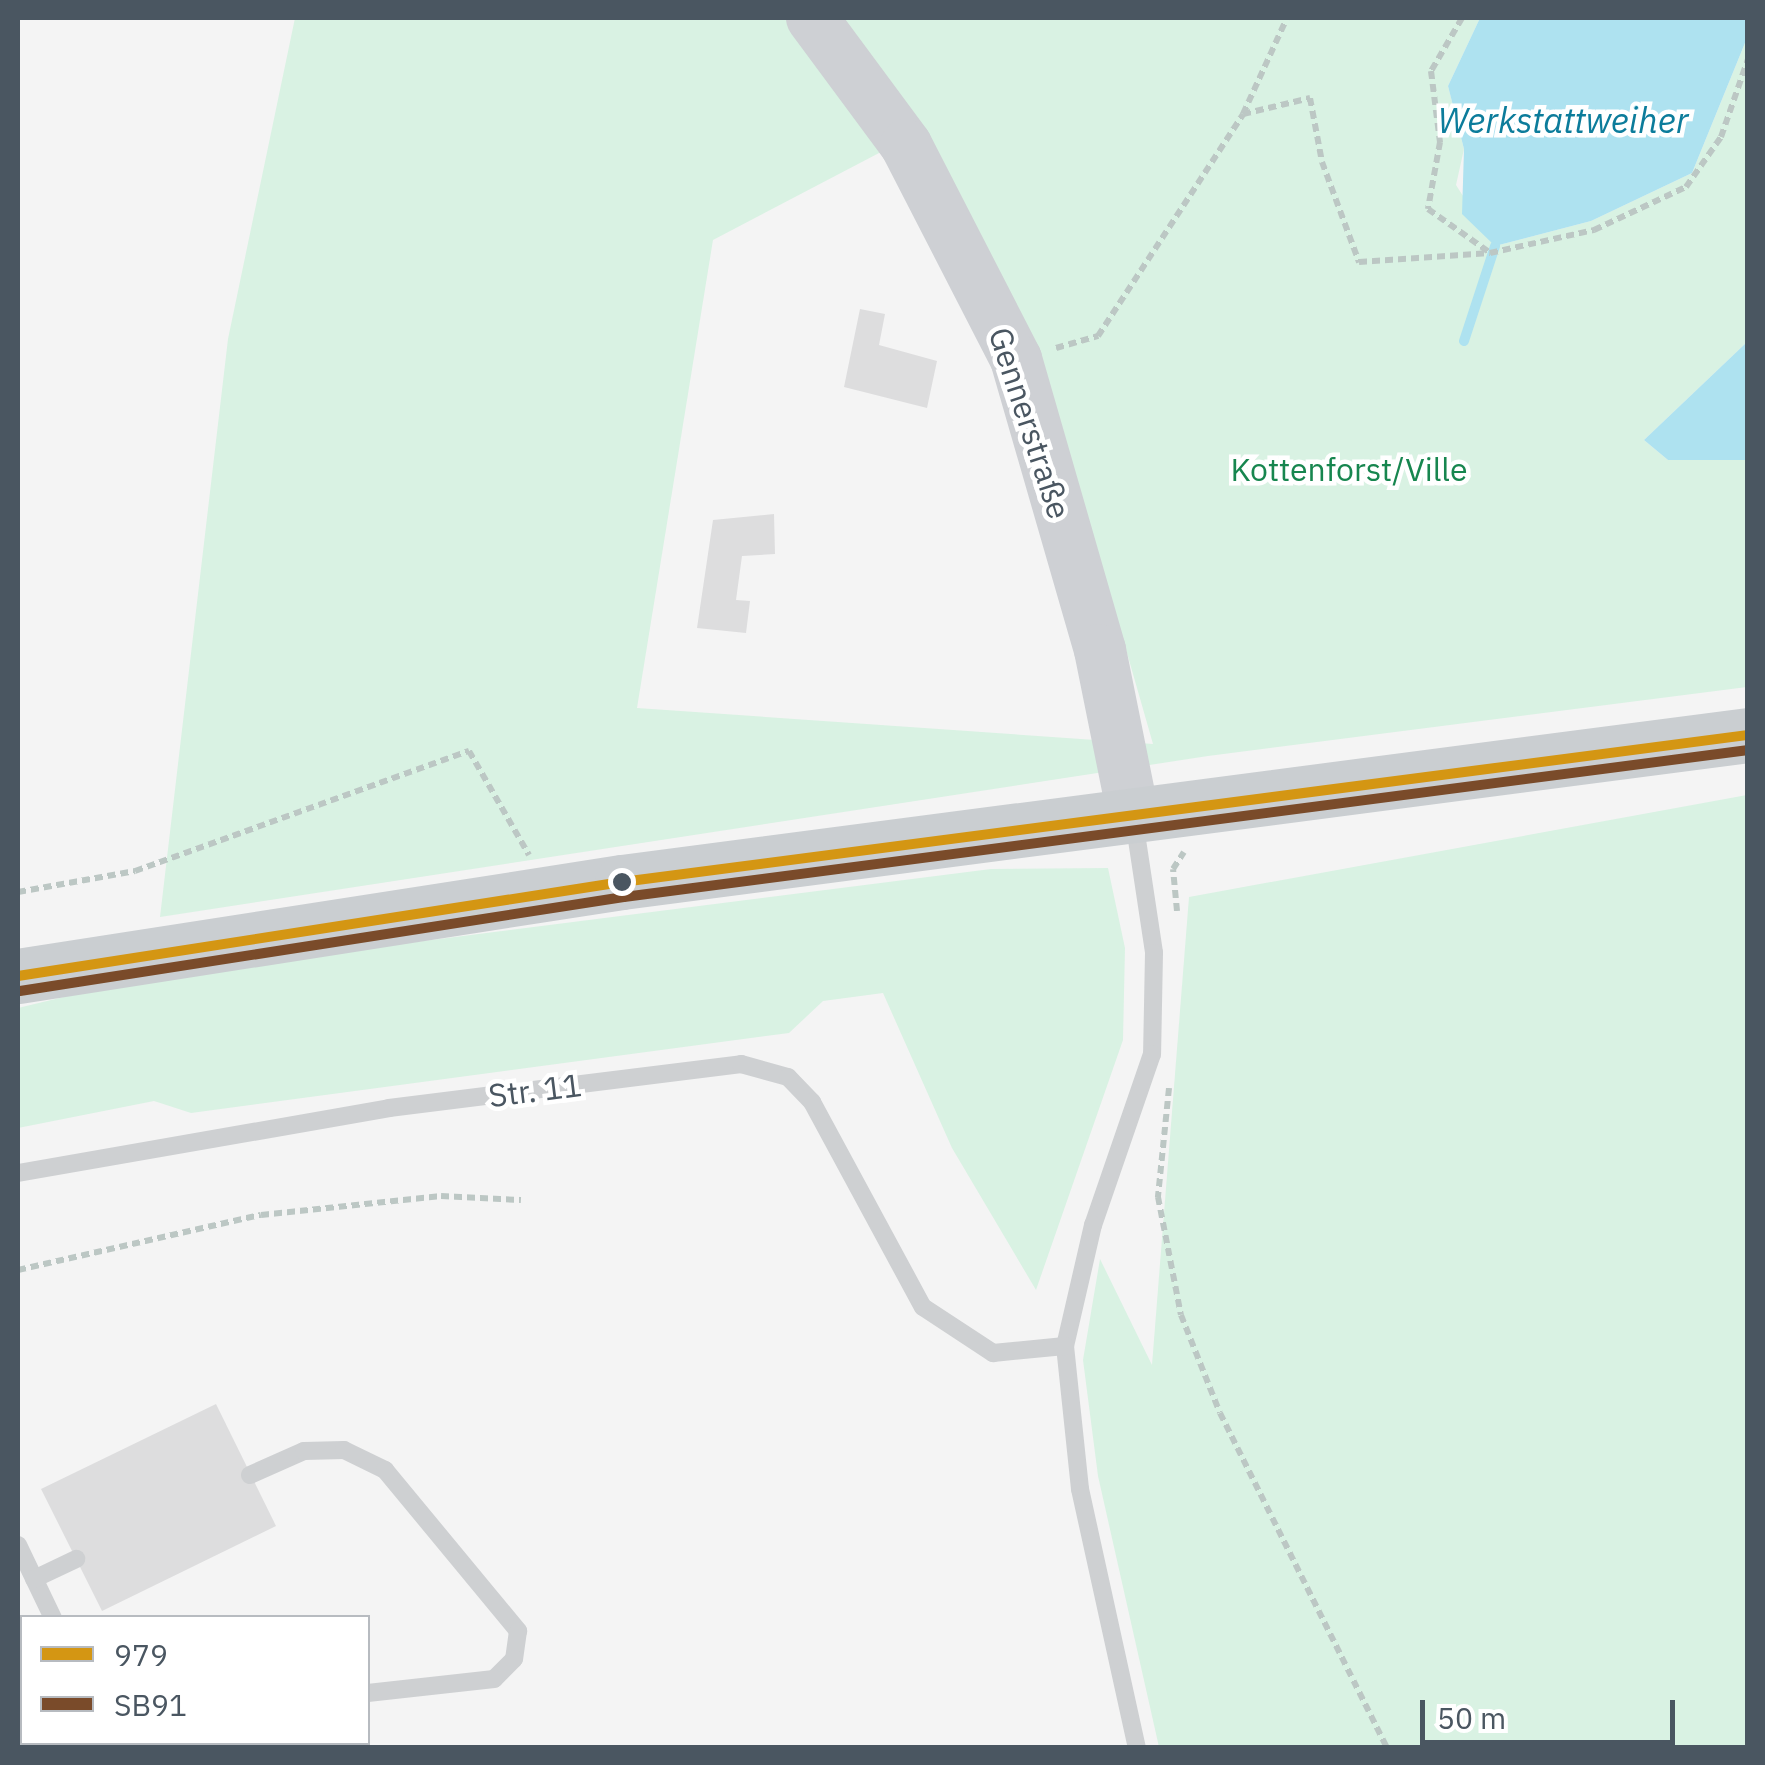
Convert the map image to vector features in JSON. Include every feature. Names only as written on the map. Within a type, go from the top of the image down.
[{"type":"main road","points":[[18,976],[541,894],[1748,736]]},
{"type":"street","name":"Gennerstraße","points":[[812,18],[906,145],[1016,359],[1100,650],[1134,814]]},
{"type":"lane","points":[[1134,814],[1154,953],[1152,1054],[1094,1224],[1065,1346],[1080,1489],[1137,1748]]},
{"type":"lane","name":"Str. 11","points":[[18,1173],[389,1108],[742,1064],[788,1077],[812,1102],[923,1307],[992,1353],[1065,1346]]},
{"type":"lane","points":[[250,1475],[304,1451],[344,1450],[385,1470],[518,1631],[514,1659],[494,1679],[370,1692]]},
{"type":"lane","points":[[18,1546],[52,1615]]},
{"type":"lane","points":[[34,1578],[76,1559]]},
{"type":"path","points":[[1016,359],[1098,336],[1243,114],[1286,18]]},
{"type":"path","points":[[1462,18],[1430,71],[1440,142],[1428,209],[1490,253]]},
{"type":"path","points":[[1243,114],[1310,98],[1322,162],[1359,262],[1490,253],[1594,230],[1686,187],[1721,137],[1748,59]]},
{"type":"path","points":[[18,892],[135,871],[469,751],[532,860],[541,894]]},
{"type":"path","points":[[1176,931],[1173,869],[1194,835]]},
{"type":"path","points":[[1170,1083],[1158,1196],[1181,1315],[1220,1413],[1387,1748]]},
{"type":"path","points":[[18,1270],[262,1215],[441,1196],[521,1200]]},
{"type":"green space","name":"Kottenforst/Ville","points":[[295,18],[1480,18],[1448,86],[1464,149],[1456,185],[1495,246],[1591,221],[1692,173],[1747,38],[1747,342],[1644,440],[1668,460],[1747,460],[1747,687],[1208,756],[160,917],[228,339]],"holes":[[[923,130],[1113,604],[1153,744],[637,708],[713,240]]]},
{"type":"green space","points":[[1747,795],[1747,1747],[1159,1747],[1098,1476],[1083,1360],[1100,1259],[1152,1365],[1189,897]]},
{"type":"green space","points":[[1108,868],[1125,948],[1123,1040],[1036,1290],[952,1148],[883,993],[823,1001],[789,1033],[191,1113],[154,1101],[18,1128],[18,1008],[155,975],[991,869]]},
{"type":"water","name":"Werkstattweiher","points":[[1480,18],[1747,18],[1747,38],[1692,173],[1591,221],[1495,246],[1462,214],[1464,149],[1448,86]]},
{"type":"water","points":[[1747,342],[1747,460],[1668,460],[1644,440]]},
{"type":"building","points":[[860,309],[885,314],[879,345],[937,361],[927,408],[844,387]]},
{"type":"building","points":[[774,514],[775,554],[742,556],[736,600],[750,601],[746,633],[697,628],[713,520]]},
{"type":"building","points":[[216,1404],[276,1526],[102,1611],[41,1489]]},
{"type":"waterway","points":[[1464,341],[1495,246]]},
{"type":"transit line","name":"979","points":[[18,976],[622,882],[1748,735]]},
{"type":"transit line","name":"SB91","points":[[20,991],[624,897],[1748,750]]}]
